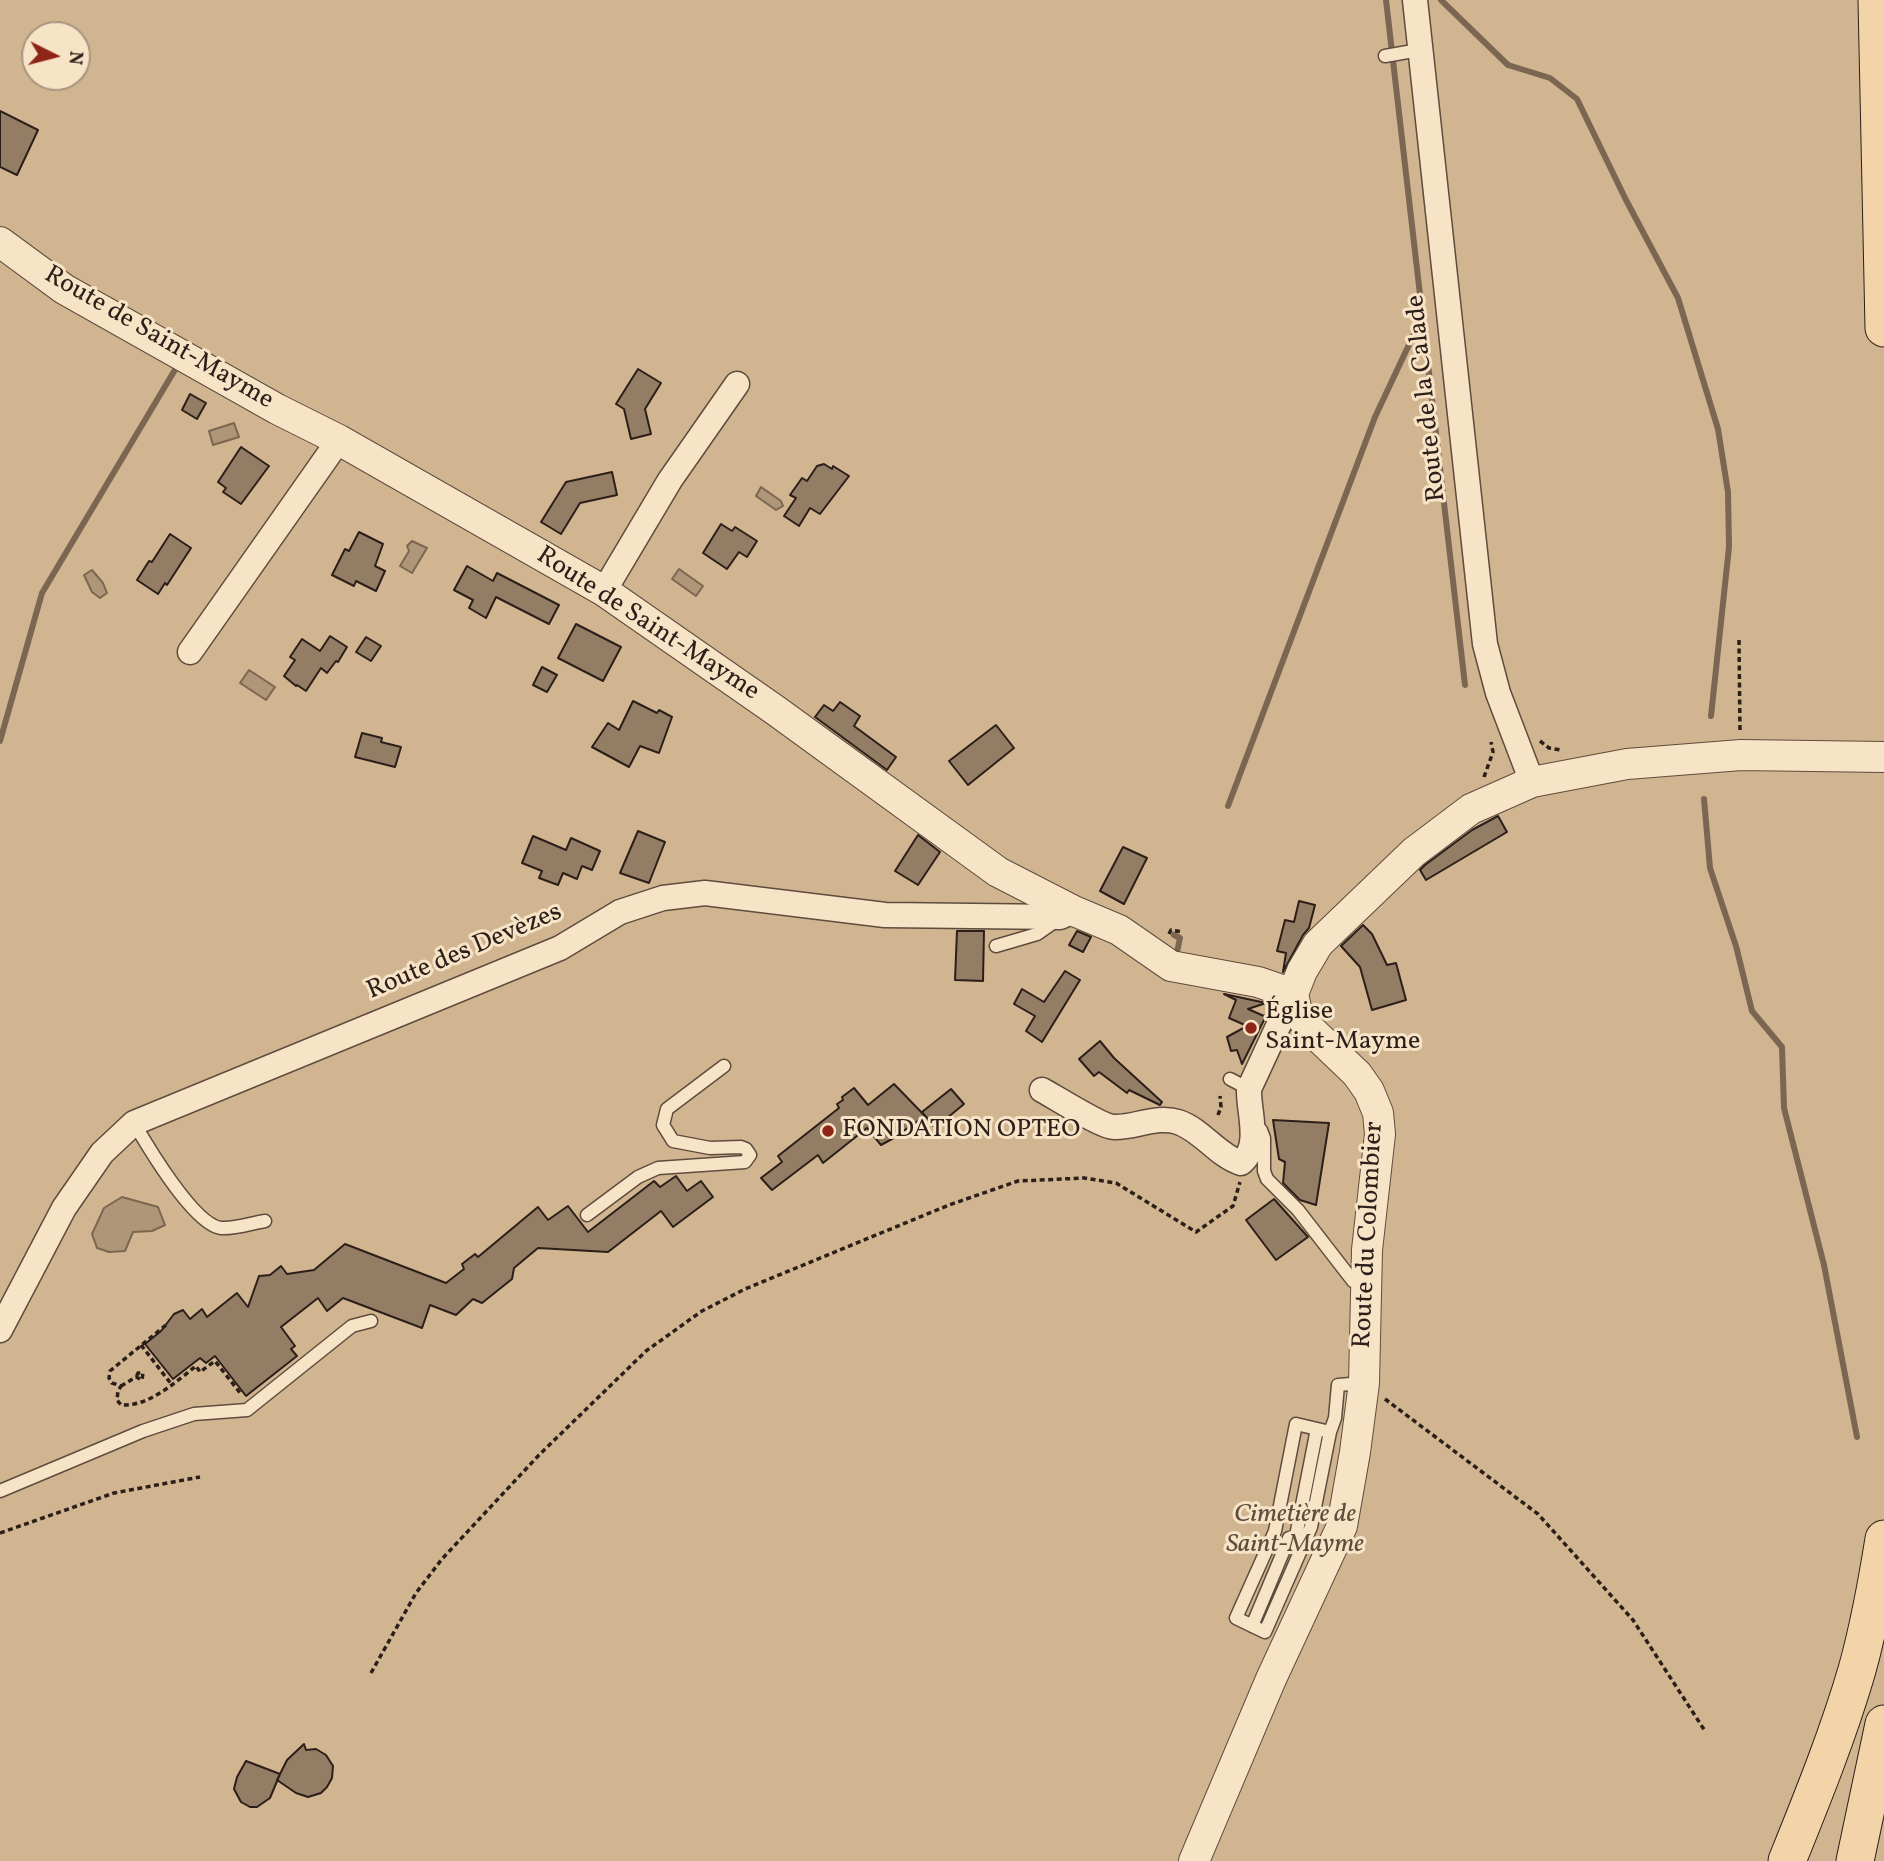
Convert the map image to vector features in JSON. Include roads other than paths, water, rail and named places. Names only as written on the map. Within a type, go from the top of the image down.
[{"type":"main road","points":[[1877,0],[1884,328]]},
{"type":"main road","points":[[1787,1861],[1819,1781],[1857,1671],[1874,1600],[1884,1539]]},
{"type":"main road","points":[[1807,1861],[1859,1722],[1884,1623]]},
{"type":"main road","points":[[1855,1861],[1884,1724]]},
{"type":"street","name":"Route de la Calade","points":[[1415,0],[1419,103],[1485,644],[1498,693],[1532,782]]},
{"type":"street","name":"Route de Saint-Mayme","points":[[0,242],[64,289],[277,409],[339,440],[604,591],[775,710],[998,872],[1067,914],[1119,930],[1171,966],[1204,977],[1258,982],[1293,994]]},
{"type":"street","points":[[604,591],[670,480],[737,384]]},
{"type":"street","points":[[190,652],[339,440]]},
{"type":"street","points":[[1042,1090],[1112,1128],[1143,1122],[1177,1121],[1241,1163],[1251,1149],[1252,1113],[1239,1084],[1293,994],[1302,971],[1318,944],[1414,852],[1471,809],[1532,782],[1627,764],[1741,755],[1884,757]]},
{"type":"street","name":"Route des Devèzes","points":[[0,1330],[64,1208],[102,1153],[134,1124],[560,948],[620,912],[663,898],[705,893],[885,915],[1067,914]]},
{"type":"street","name":"Route du Colombier","points":[[1194,1861],[1271,1678],[1342,1526],[1364,1383],[1364,1285],[1380,1134],[1378,1113],[1369,1091],[1357,1074],[1310,1029],[1297,1012],[1293,994]]},
{"type":"lane","points":[[1385,56],[1419,50]]},
{"type":"lane","points":[[996,946],[1037,934],[1067,914]]},
{"type":"lane","points":[[587,1215],[638,1177],[658,1168],[745,1162],[750,1155],[746,1149],[710,1148],[673,1142],[663,1125],[667,1109],[724,1066]]},
{"type":"lane","points":[[1252,1113],[1256,1115],[1264,1139],[1264,1171],[1267,1179],[1298,1210],[1353,1281],[1364,1285]]},
{"type":"lane","points":[[134,1124],[197,1214],[220,1228],[265,1221]]},
{"type":"lane","points":[[0,1491],[143,1431],[194,1414],[247,1410],[352,1326],[370,1321]]},
{"type":"lane","points":[[1324,1431],[1297,1424],[1275,1531],[1236,1618],[1252,1626],[1296,1541],[1324,1431],[1335,1418],[1338,1385],[1364,1383]]},
{"type":"lane","points":[[1275,1531],[1296,1541]]},
{"type":"waterway","points":[[1386,0],[1465,685]]},
{"type":"waterway","points":[[1441,0],[1508,65],[1550,78],[1577,99],[1678,298],[1718,429],[1728,492],[1729,547],[1711,716]]},
{"type":"waterway","points":[[1228,806],[1375,417],[1422,317]]},
{"type":"waterway","points":[[0,741],[42,593],[179,363]]},
{"type":"waterway","points":[[1704,799],[1710,868],[1736,946],[1752,1011],[1782,1047],[1784,1108],[1824,1265],[1857,1437]]},
{"type":"waterway","points":[[1174,935],[1180,938],[1176,957]]},
{"type":"place","name":"Église Saint-Mayme","points":[[1251,1028]]},
{"type":"place","name":"FONDATION OPTEO","points":[[828,1131]]},
{"type":"park label","name":"Cimetière de Saint-Mayme","points":[[1295,1531]]}]
